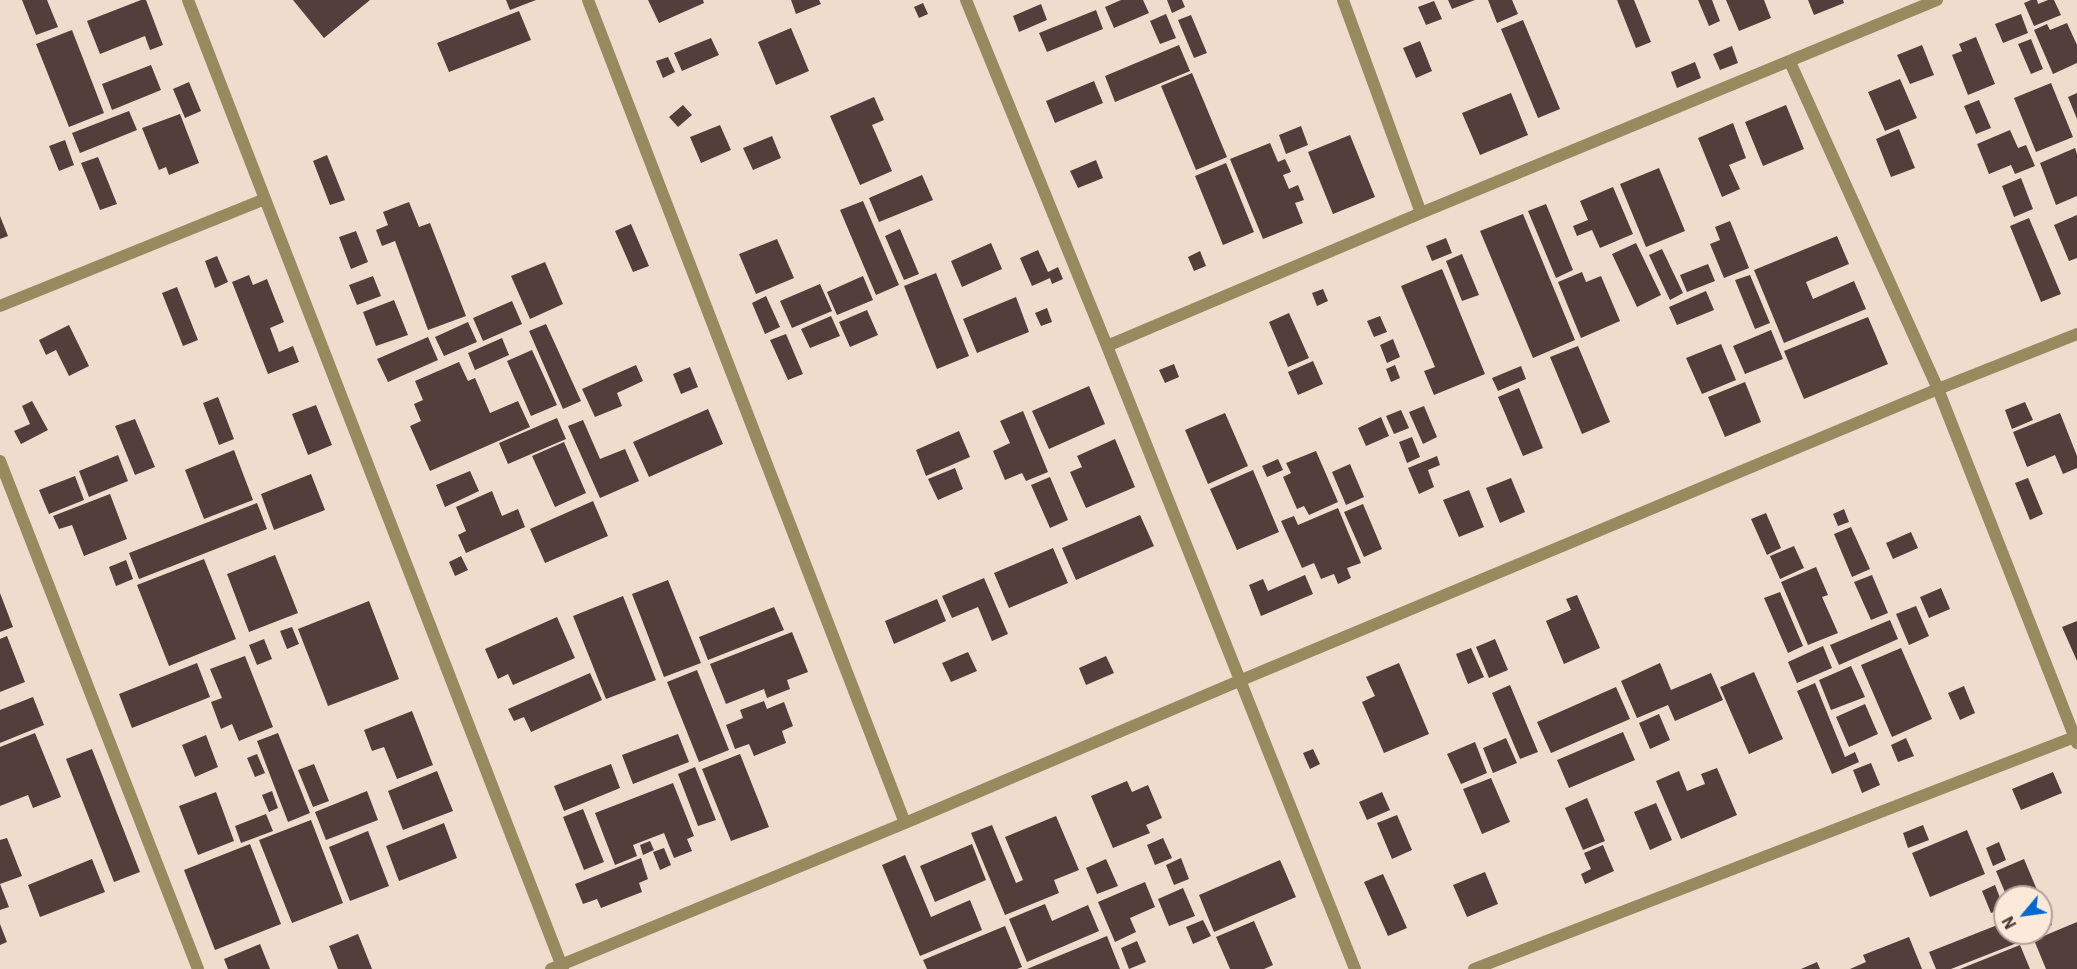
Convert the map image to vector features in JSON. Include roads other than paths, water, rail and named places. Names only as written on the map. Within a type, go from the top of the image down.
[{"type":"street","points":[[188,0],[558,968],[1938,389],[2077,334]]},
{"type":"street","points":[[588,0],[905,823]]},
{"type":"street","points":[[966,0],[1107,346],[1355,969]]},
{"type":"street","points":[[1343,0],[1421,213]]},
{"type":"street","points":[[1107,346],[1421,213],[1937,0]]},
{"type":"street","points":[[1474,969],[2076,739],[1938,389],[1790,62]]},
{"type":"street","points":[[0,306],[265,200]]},
{"type":"street","points":[[0,461],[198,969]]}]
